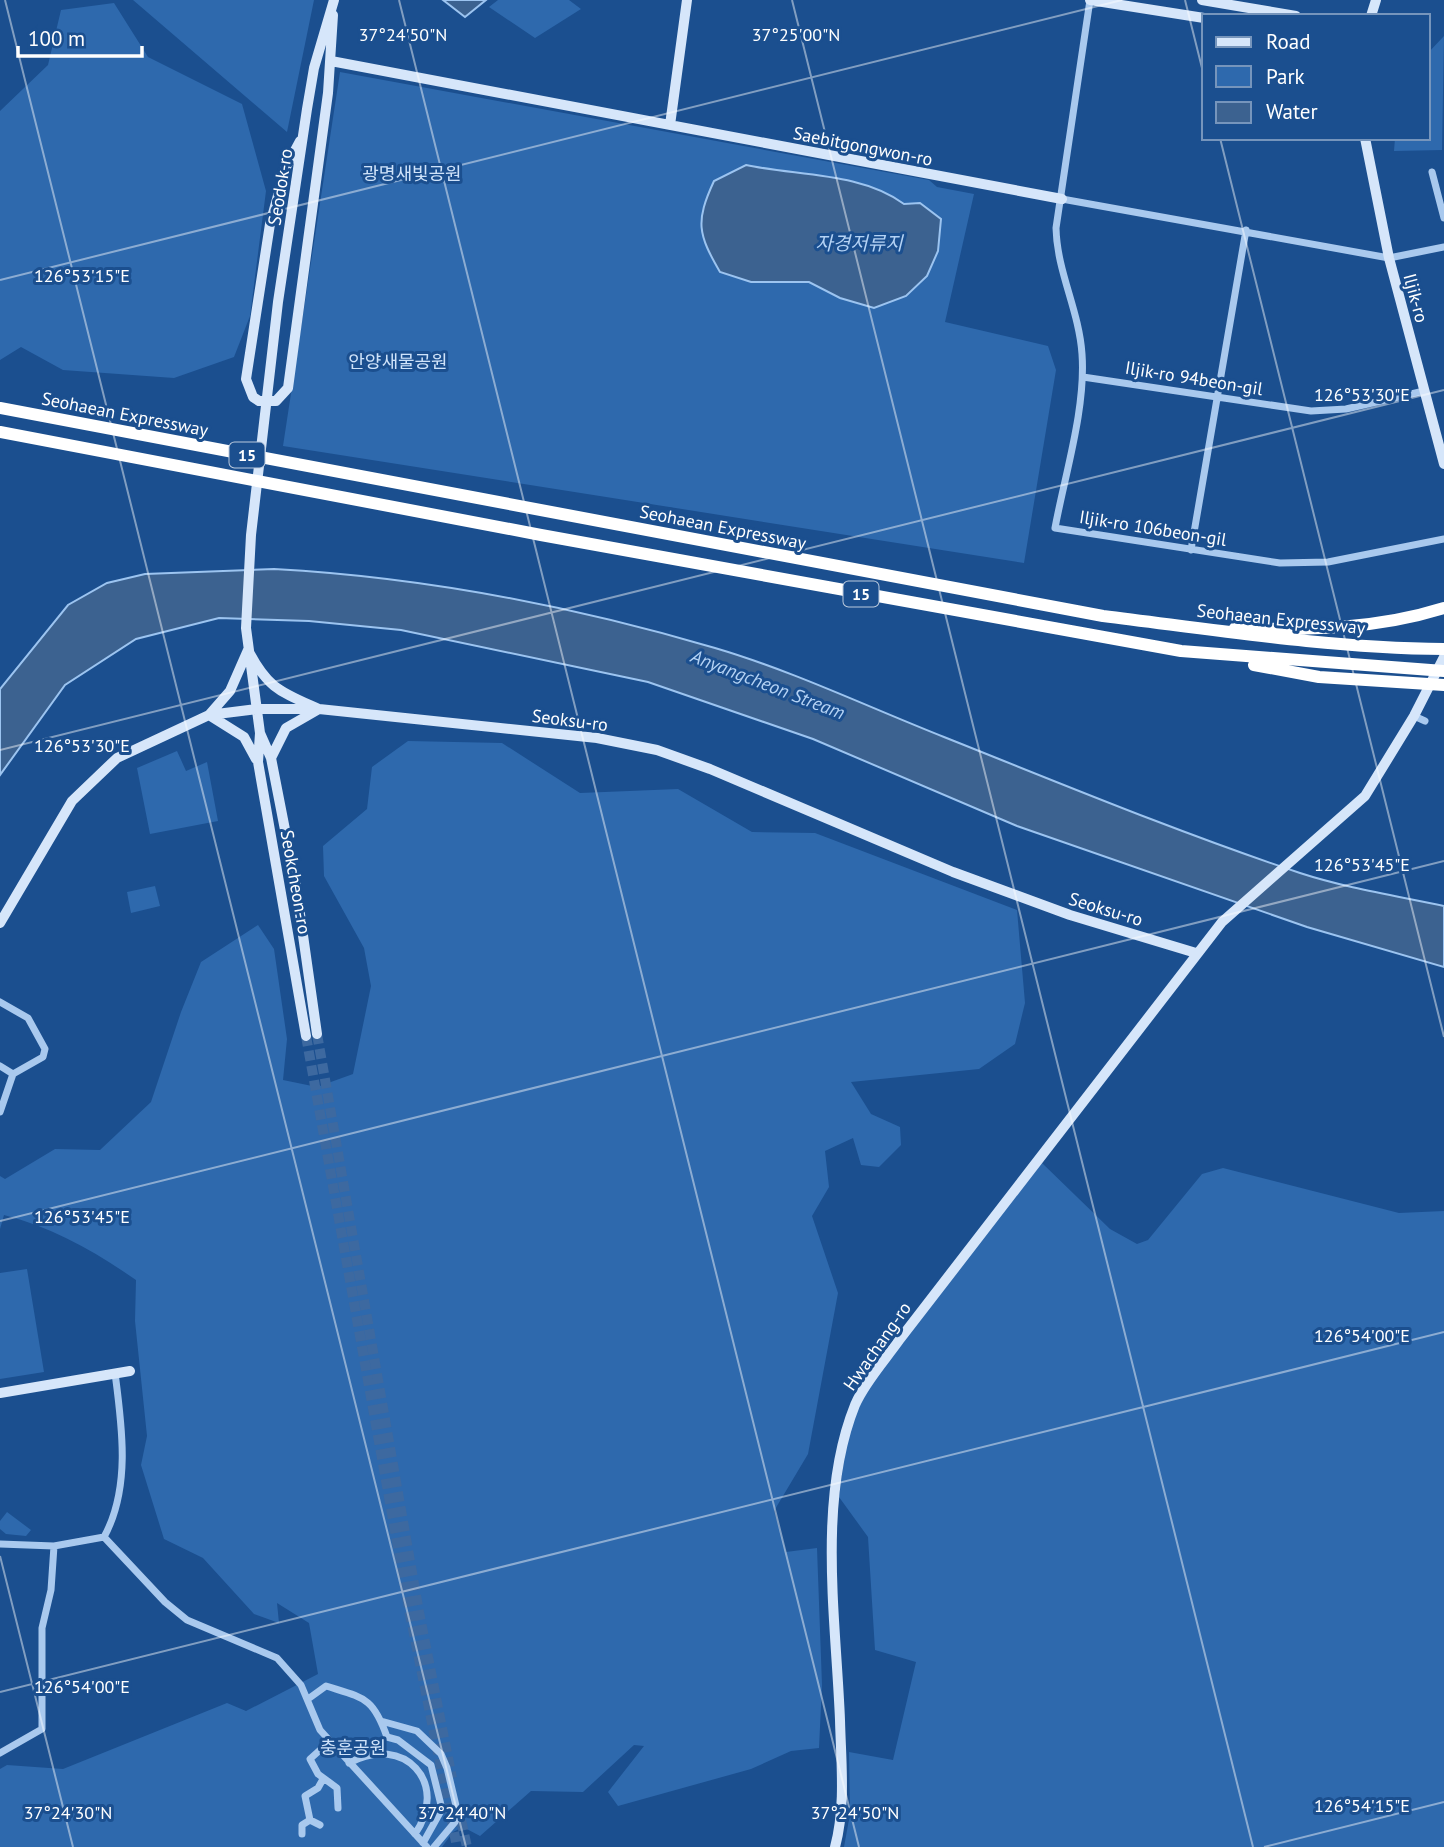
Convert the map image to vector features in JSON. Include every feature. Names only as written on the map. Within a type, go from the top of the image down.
[{"type":"highway","name":"Seohaean Expressway","points":[[0,408],[1103,616],[1317,644],[1444,649]]},
{"type":"highway","name":"15","points":[[0,432],[541,536],[1181,651],[1410,676],[1444,671]]},
{"type":"highway","points":[[1182,626],[1327,630],[1371,626],[1439,609]]},
{"type":"highway","points":[[1410,676],[1444,685]]},
{"type":"street","points":[[670,125],[687,0]]},
{"type":"street","points":[[1090,0],[1202,18]]},
{"type":"street","name":"Iljik-ro 106beon-gil","points":[[1090,0],[1056,228],[1057,255],[1076,323],[1083,377],[1055,528],[1280,563],[1328,562],[1444,539]]},
{"type":"street","points":[[1202,0],[1284,14]]},
{"type":"street","points":[[303,134],[286,167],[270,224],[247,361],[248,390],[253,397],[265,402],[281,398],[288,388],[331,61],[334,2]]},
{"type":"street","name":"Seodok-ro","points":[[246,628],[251,535],[303,134],[314,68],[334,2]]},
{"type":"street","name":"Saebitgongwon-ro","points":[[331,61],[1389,258]]},
{"type":"street","name":"Iljik-ro","points":[[1365,140],[1389,258],[1443,459]]},
{"type":"street","points":[[1432,172],[1444,218]]},
{"type":"street","points":[[1192,550],[1247,230]]},
{"type":"street","points":[[1389,258],[1444,247]]},
{"type":"street","name":"Iljik-ro 94beon-gil","points":[[1083,377],[1311,411],[1346,409],[1424,391]]},
{"type":"street","name":"Seokcheon-ro","points":[[246,628],[260,733],[258,762],[312,1035],[296,886],[271,758],[260,733]]},
{"type":"street","points":[[248,650],[261,675],[272,686],[319,709]]},
{"type":"street","points":[[248,650],[230,691],[209,715],[244,737],[258,762]]},
{"type":"street","points":[[1196,953],[1222,922],[1326,834],[1364,796],[1414,716],[1444,657]]},
{"type":"street","name":"Seoksu-ro","points":[[0,923],[72,801],[91,780],[128,751],[209,715],[257,709],[319,709],[597,738],[657,750],[710,769],[953,872],[1070,915],[1196,953]]},
{"type":"street","points":[[271,758],[286,729],[319,709]]},
{"type":"street","points":[[1414,716],[1425,721]]},
{"type":"street","name":"Hwachang-ro","points":[[835,1847],[839,1830],[842,1782],[833,1511],[838,1458],[856,1402],[900,1339],[1196,953]]},
{"type":"street","points":[[0,1002],[29,1018],[45,1049],[43,1057],[13,1074],[0,1112]]},
{"type":"street","points":[[0,1066],[13,1074]]},
{"type":"street","points":[[0,1392],[130,1371]]},
{"type":"street","points":[[104,1537],[116,1516],[123,1456],[114,1373]]},
{"type":"street","points":[[0,1544],[54,1546],[104,1537]]},
{"type":"street","points":[[104,1537],[165,1602],[187,1620],[276,1658],[301,1685],[320,1730],[425,1845],[442,1809],[431,1765],[398,1740],[387,1737]]},
{"type":"street","points":[[0,1753],[42,1729],[42,1628],[51,1590],[54,1546]]},
{"type":"street","points":[[308,1699],[326,1686],[360,1695],[381,1721],[387,1737],[387,1753]]},
{"type":"street","points":[[381,1721],[417,1731],[440,1754],[456,1805],[455,1822],[434,1847]]},
{"type":"street","points":[[330,1741],[310,1759],[323,1779],[331,1781],[337,1788],[338,1808]]},
{"type":"street","points":[[349,1763],[362,1756],[387,1753],[403,1757],[415,1767],[425,1782],[429,1806],[415,1834]]},
{"type":"street","points":[[415,1767],[431,1765],[440,1754]]},
{"type":"street","points":[[320,1825],[310,1819],[305,1796],[318,1788],[323,1779]]},
{"type":"street","points":[[429,1806],[442,1809],[456,1805]]},
{"type":"street","points":[[302,1834],[302,1825],[310,1819]]},
{"type":"green space","points":[[133,0],[314,0],[287,132]]},
{"type":"green space","points":[[498,0],[569,0],[581,9],[535,38],[489,7]]},
{"type":"green space","points":[[114,3],[148,57],[242,104],[266,191],[250,316],[234,357],[174,378],[63,370],[21,347],[0,360],[0,111],[48,65],[61,10]]},
{"type":"green space","points":[[1444,36],[1442,150],[1394,151],[1395,140],[1430,140],[1430,51]]},
{"type":"green space","points":[[340,72],[929,180],[937,187],[974,194],[945,322],[1048,346],[1056,370],[1024,563],[283,446]]},
{"type":"green space","name":"충훈공원","points":[[408,741],[502,743],[580,793],[678,789],[752,832],[815,833],[1017,910],[1025,1003],[1015,1044],[979,1069],[851,1082],[871,1114],[900,1127],[901,1145],[879,1167],[861,1165],[853,1138],[825,1151],[829,1187],[812,1216],[838,1293],[808,1454],[774,1511],[786,1552],[817,1548],[822,1685],[819,1748],[791,1751],[751,1769],[618,1806],[608,1792],[644,1746],[634,1745],[583,1792],[531,1791],[480,1836],[463,1827],[453,1832],[442,1847],[0,1847],[0,1769],[7,1765],[63,1769],[227,1703],[246,1711],[318,1674],[309,1623],[277,1603],[279,1623],[254,1614],[203,1558],[164,1539],[141,1465],[147,1436],[135,1321],[136,1280],[89,1250],[22,1220],[4,1215],[0,1229],[0,1176],[5,1179],[55,1149],[100,1150],[151,1102],[201,962],[258,925],[274,949],[287,1039],[283,1080],[317,1087],[353,1074],[371,986],[364,948],[324,876],[323,846],[367,809],[372,767]]},
{"type":"green space","points":[[177,751],[186,771],[207,762],[218,821],[150,834],[137,768]]},
{"type":"green space","points":[[155,886],[160,906],[131,913],[127,892]]},
{"type":"green space","points":[[1042,1163],[1110,1229],[1137,1244],[1148,1240],[1202,1174],[1223,1168],[1399,1213],[1444,1211],[1444,1847],[844,1847],[850,1814],[849,1752],[893,1760],[916,1662],[875,1650],[868,1537],[839,1497],[847,1439],[860,1403],[893,1350]]},
{"type":"green space","points":[[27,1269],[44,1372],[0,1379],[0,1273]]},
{"type":"green space","points":[[7,1512],[31,1530],[26,1536],[6,1534],[0,1529],[0,1521]]},
{"type":"water","points":[[443,0],[486,0],[465,17]]},
{"type":"water","name":"자경저류지","points":[[746,165],[849,180],[887,194],[904,204],[920,203],[941,219],[938,251],[927,276],[906,296],[874,308],[840,298],[809,282],[751,282],[720,272],[703,237],[704,207],[714,181]]},
{"type":"water","name":"Anyangcheon Stream","points":[[274,569],[385,579],[496,596],[607,619],[744,657],[1121,808],[1255,858],[1335,883],[1444,906],[1444,967],[1307,927],[1017,826],[813,739],[648,682],[401,630],[309,621],[219,618],[136,639],[65,685],[0,775],[0,689],[68,605],[107,583],[145,574]]},
{"type":"tunnel","points":[[317,1034],[419,1612],[452,1778]]},
{"type":"tunnel","points":[[306,1036],[410,1614],[457,1847]]},
{"type":"tunnel","points":[[458,1806],[467,1847]]},
{"type":"park label","name":"광명새빛공원","points":[[412,173]]},
{"type":"park label","name":"안양새물공원","points":[[398,361]]}]
